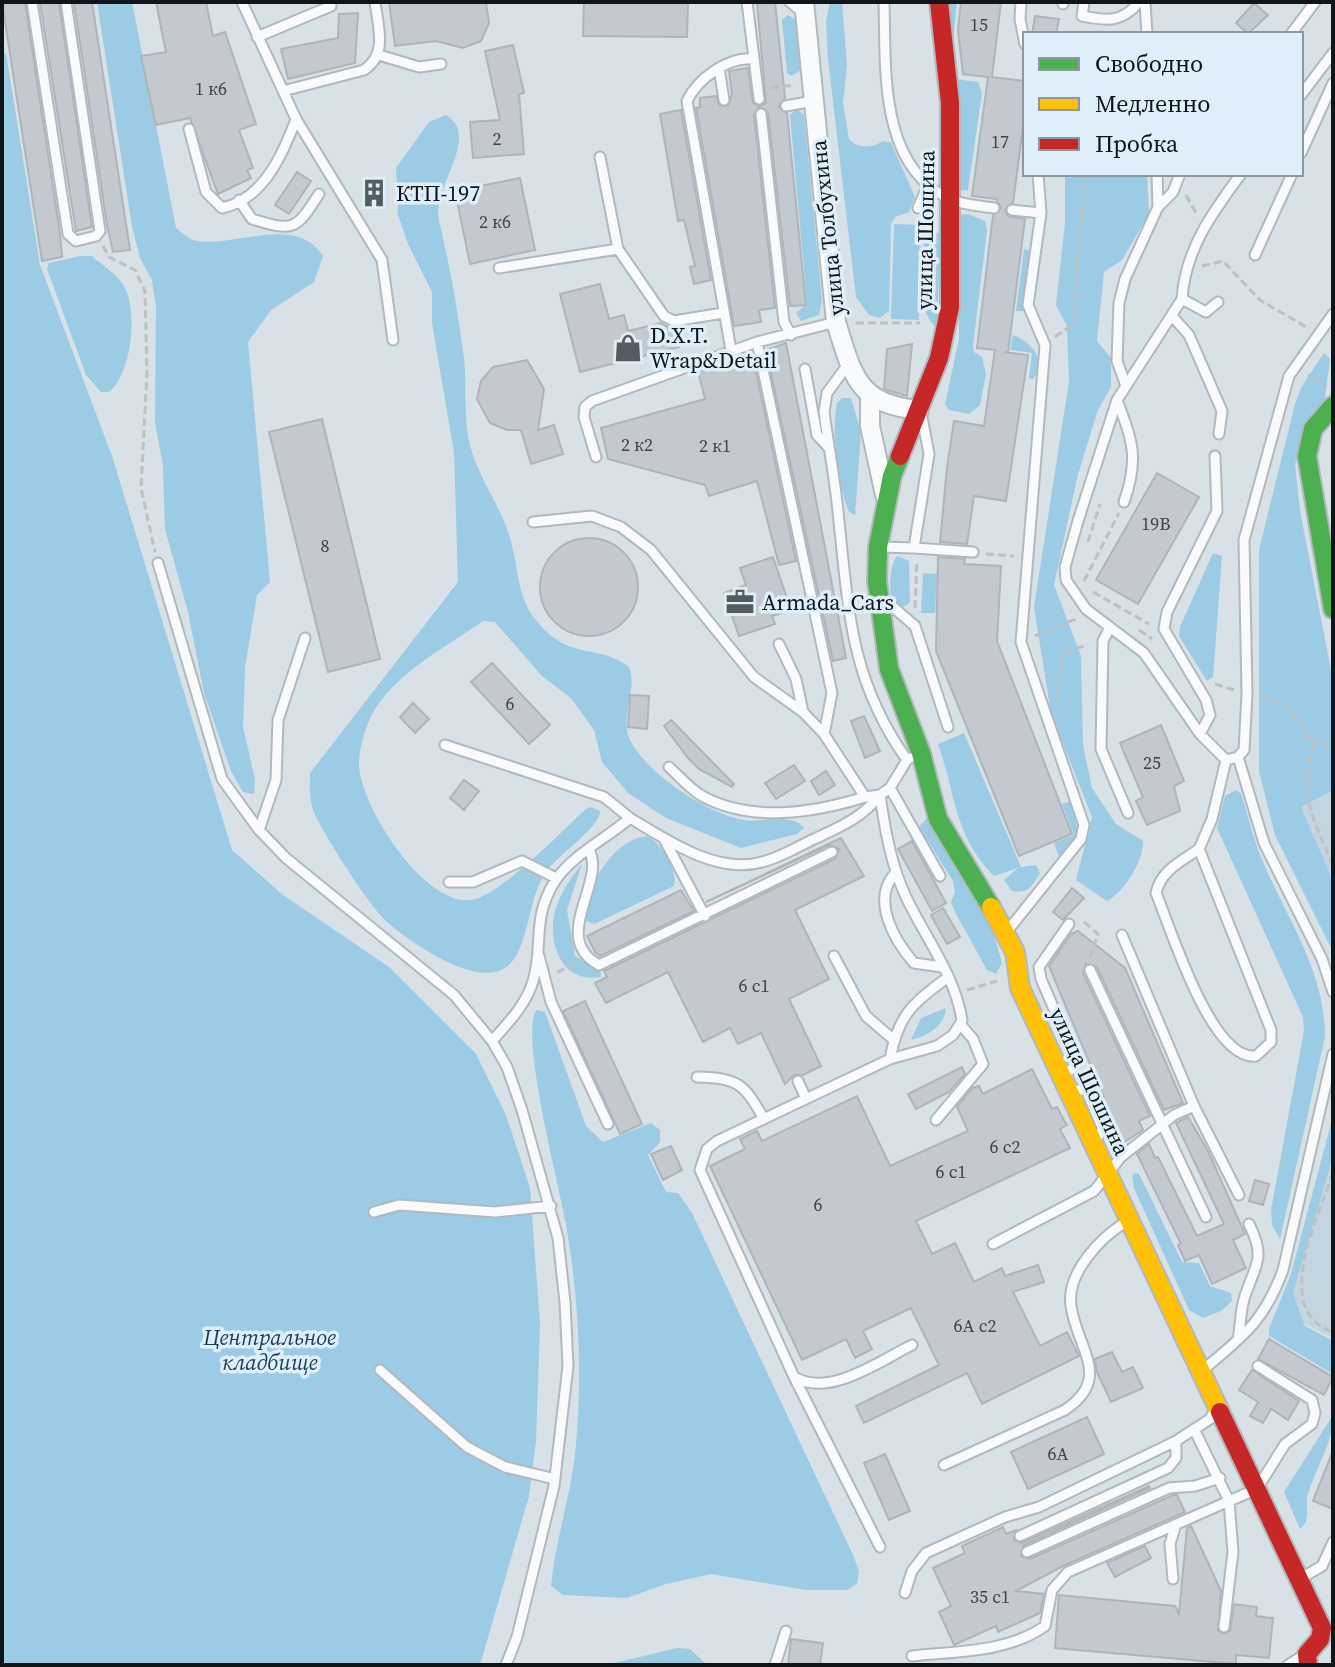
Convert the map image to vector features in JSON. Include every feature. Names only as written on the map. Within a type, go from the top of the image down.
[{"type":"street","name":"улица Шошина","points":[[939,2],[950,103],[950,307],[939,358],[899,454],[878,547],[878,593],[889,669],[914,756],[938,819],[968,873],[1007,932],[1015,952],[1017,979],[1092,1144],[1299,1580],[1328,1630],[1308,1659]]},
{"type":"street","name":"улица Толбухина","points":[[799,5],[813,101],[836,322],[849,363],[870,396]]},
{"type":"street","name":"улица Шошина","points":[[870,396],[870,426],[887,497]]},
{"type":"street","points":[[870,396],[886,405],[919,410]]},
{"type":"street","points":[[1333,406],[1313,429],[1307,456],[1319,492],[1333,609]]},
{"type":"lane","points":[[32,2],[68,234],[76,241],[99,235],[66,2]]},
{"type":"lane","points":[[242,2],[296,119],[382,260],[393,340]]},
{"type":"lane","points":[[283,91],[364,70],[379,55],[375,2]]},
{"type":"lane","points":[[747,2],[758,94]]},
{"type":"lane","points":[[884,2],[886,72],[894,126],[903,153],[928,185],[951,199],[994,208]]},
{"type":"lane","points":[[1021,2],[1023,34]]},
{"type":"lane","points":[[1084,2],[1082,16],[1112,21],[1129,14],[1139,2]]},
{"type":"lane","points":[[1145,2],[1147,32]]},
{"type":"lane","points":[[1292,32],[1315,2]]},
{"type":"lane","points":[[257,37],[331,6]]},
{"type":"lane","points":[[1303,92],[1333,53]]},
{"type":"lane","points":[[379,55],[419,67],[441,64]]},
{"type":"lane","points":[[731,350],[687,101],[690,94],[719,68],[740,57],[754,59]]},
{"type":"lane","points":[[719,68],[724,100]]},
{"type":"lane","points":[[1303,149],[1333,83]]},
{"type":"lane","points":[[786,106],[813,101]]},
{"type":"lane","points":[[761,114],[784,322],[791,335]]},
{"type":"lane","points":[[189,129],[210,200],[222,208],[239,200],[272,172],[296,119]]},
{"type":"lane","points":[[600,157],[618,249],[664,316],[674,321],[723,313]]},
{"type":"lane","points":[[1007,932],[1081,839],[1084,825],[1021,642],[1045,345],[1028,305],[1041,213],[1038,176]]},
{"type":"lane","points":[[1157,176],[1158,207]]},
{"type":"lane","points":[[1226,760],[1200,734],[1144,653],[1091,613],[1070,590],[1065,567],[1117,400],[1182,299],[1188,255],[1236,176]]},
{"type":"lane","points":[[1255,255],[1291,176]]},
{"type":"lane","points":[[1126,386],[1117,361],[1119,303],[1125,279],[1158,207],[1179,177]]},
{"type":"lane","points":[[918,208],[928,185]]},
{"type":"lane","points":[[239,200],[252,219],[292,227],[300,223],[319,194]]},
{"type":"lane","points":[[1012,210],[1041,213]]},
{"type":"lane","points":[[499,268],[618,249]]},
{"type":"lane","points":[[1182,299],[1206,312],[1218,302]]},
{"type":"lane","points":[[1226,760],[1238,757],[1244,750],[1252,695],[1244,540],[1273,426],[1294,368],[1333,314]]},
{"type":"lane","points":[[1172,316],[1189,335],[1222,411],[1219,434]]},
{"type":"lane","points":[[596,457],[584,417],[585,407],[592,401],[731,350],[836,322]]},
{"type":"lane","points":[[757,342],[832,693],[830,717],[824,734]]},
{"type":"lane","points":[[445,745],[604,797],[664,839],[726,864],[763,862],[855,820],[890,788],[914,756],[872,699],[853,644],[824,412],[827,393],[849,363]]},
{"type":"lane","points":[[805,369],[817,435],[829,448]]},
{"type":"lane","points":[[1117,400],[1135,460],[1124,502]]},
{"type":"lane","points":[[915,548],[929,454],[927,428],[919,410]]},
{"type":"lane","points":[[1200,734],[1210,715],[1206,700],[1164,629],[1167,612],[1217,511],[1215,456]]},
{"type":"lane","points":[[533,522],[592,516],[621,527],[651,550],[754,677],[803,712],[824,734],[865,797]]},
{"type":"lane","points":[[878,547],[973,552]]},
{"type":"lane","points":[[158,563],[222,779],[259,830],[286,858],[454,995],[492,1041],[507,1067],[522,1110],[551,1206],[565,1302],[568,1366],[555,1479],[517,1637],[506,1665]]},
{"type":"lane","points":[[878,593],[915,626],[948,727]]},
{"type":"lane","points":[[1110,627],[1103,641],[1101,749],[1128,813]]},
{"type":"lane","points":[[259,830],[276,780],[278,720],[305,638]]},
{"type":"lane","points":[[779,644],[796,679],[803,712]]},
{"type":"lane","points":[[1238,757],[1264,843],[1322,959],[1333,992]]},
{"type":"lane","points":[[1199,849],[1271,1030],[1271,1042],[1256,1056],[1241,1055],[1214,1030],[1156,893],[1158,884],[1171,868],[1199,849],[1212,819],[1226,760]]},
{"type":"lane","points":[[669,767],[701,796],[747,812],[780,813],[815,809],[880,795]]},
{"type":"lane","points":[[890,788],[940,876]]},
{"type":"lane","points":[[880,795],[895,873],[956,995],[960,1024],[973,1039],[983,1064],[936,1120]]},
{"type":"lane","points":[[608,1124],[551,1002],[538,952],[536,929],[556,878],[630,818]]},
{"type":"lane","points":[[664,839],[705,916]]},
{"type":"lane","points":[[589,850],[593,870],[582,900],[579,926],[581,946],[587,956],[602,965],[832,852]]},
{"type":"lane","points":[[449,882],[473,882],[522,861],[556,878]]},
{"type":"lane","points":[[895,873],[884,891],[887,919],[914,963],[942,967]]},
{"type":"lane","points":[[1064,1083],[1075,1058],[1041,979],[1039,967],[1069,924]]},
{"type":"lane","points":[[1122,935],[1194,1106],[1239,1195]]},
{"type":"lane","points":[[492,1041],[525,1001],[538,952]]},
{"type":"lane","points":[[834,956],[866,1016],[894,1040]]},
{"type":"lane","points":[[1090,970],[1160,1126],[1206,1217]]},
{"type":"lane","points":[[890,1059],[894,1040],[908,1010],[947,978]]},
{"type":"lane","points":[[880,1547],[794,1377],[700,1170],[707,1149],[890,1059],[937,1046],[953,1035],[960,1024]]},
{"type":"lane","points":[[1201,1371],[1257,1324],[1283,1270],[1333,1054]]},
{"type":"lane","points":[[697,1077],[722,1077],[745,1087],[764,1119]]},
{"type":"lane","points":[[798,1081],[806,1099]]},
{"type":"lane","points":[[993,1244],[1094,1191],[1121,1157],[1160,1126],[1194,1106]]},
{"type":"lane","points":[[374,1212],[399,1205],[495,1212],[551,1206]]},
{"type":"lane","points":[[944,1465],[1065,1410],[1082,1398],[1089,1385],[1091,1370],[1071,1306],[1071,1291],[1085,1262],[1107,1233],[1129,1220]]},
{"type":"lane","points":[[1238,1339],[1245,1296],[1259,1262],[1258,1242],[1249,1224]]},
{"type":"lane","points":[[794,1377],[813,1383],[836,1381],[912,1345]]},
{"type":"lane","points":[[912,1656],[991,1647],[1032,1635],[1045,1626],[1052,1590],[1068,1572],[1257,1489],[1285,1444],[1312,1424],[1315,1413],[1312,1400],[1258,1366]]},
{"type":"lane","points":[[380,1370],[467,1447],[505,1467],[555,1479]]},
{"type":"lane","points":[[905,1593],[912,1571],[926,1553],[1005,1517],[1039,1507],[1176,1441],[1210,1419],[1218,1407]]},
{"type":"lane","points":[[1194,1429],[1229,1501],[1233,1552],[1224,1627]]},
{"type":"lane","points":[[1020,1536],[1168,1468],[1176,1458],[1176,1441]]},
{"type":"lane","points":[[1027,1552],[1169,1488],[1195,1486],[1220,1478]]},
{"type":"lane","points":[[1173,1579],[1170,1544],[1176,1524]]},
{"type":"lane","points":[[1299,1580],[1322,1566],[1333,1542]]},
{"type":"lane","points":[[775,1665],[786,1631]]},
{"type":"lane","points":[[1288,1665],[1308,1659]]},
{"type":"path","points":[[758,94],[792,86]]},
{"type":"path","points":[[1045,345],[1073,324],[1084,176]]},
{"type":"path","points":[[1179,177],[1204,228]]},
{"type":"path","points":[[99,235],[106,254],[135,270],[145,291],[147,373],[141,488],[158,563]]},
{"type":"path","points":[[1223,261],[1260,300],[1317,333]]},
{"type":"path","points":[[836,322],[920,323]]},
{"type":"path","points":[[1294,368],[1320,380],[1333,393]]},
{"type":"path","points":[[1087,547],[1098,518],[1100,496]]},
{"type":"path","points":[[1124,502],[1084,581],[1088,590],[1147,624]]},
{"type":"path","points":[[915,548],[915,626]]},
{"type":"path","points":[[1021,642],[1091,613]]},
{"type":"path","points":[[1133,626],[1153,640]]},
{"type":"path","points":[[1043,713],[1055,700],[1063,652],[1103,641]]},
{"type":"path","points":[[1207,681],[1285,704],[1312,743],[1315,740],[1333,748]]},
{"type":"path","points":[[1315,740],[1305,785],[1307,803],[1333,866]]},
{"type":"path","points":[[1069,924],[1083,922],[1098,934],[1090,970]]},
{"type":"path","points":[[546,975],[587,956]]},
{"type":"path","points":[[956,995],[989,982],[1017,979]]},
{"type":"path","points":[[1333,1173],[1301,1279],[1301,1300],[1308,1316],[1322,1328],[1333,1332]]},
{"type":"shaded area","points":[[1333,767],[1333,914],[1282,788]]},
{"type":"shaded area","points":[[1333,1144],[1333,1338],[1282,1312]]},
{"type":"green space","points":[[97,2],[132,2],[176,228],[197,241],[282,234],[298,237],[323,256],[314,282],[271,310],[248,342],[270,582],[257,595],[245,667],[243,727],[255,779],[254,794],[243,792],[231,771],[204,693],[188,612],[165,529],[163,465],[155,423],[156,307],[152,280],[140,258],[132,226]]},
{"type":"green space","points":[[830,2],[842,2],[847,65],[843,103],[849,139],[856,145],[865,146],[883,141],[891,143],[915,197],[909,212],[895,217],[891,224],[889,311],[880,318],[869,315],[856,297],[828,59],[826,21]]},
{"type":"green space","points":[[940,2],[957,2],[950,69],[954,79],[978,82],[982,93],[968,190],[955,191]]},
{"type":"green space","points":[[788,15],[795,19],[801,70],[791,76],[787,73],[782,20]]},
{"type":"green space","name":"Центральное кладбище","points":[[6,53],[40,265],[112,456],[232,850],[283,895],[389,967],[476,1054],[506,1115],[530,1188],[540,1324],[536,1441],[529,1496],[480,1665],[2,1665],[2,55]]},
{"type":"green space","points":[[797,109],[804,115],[822,301],[819,315],[801,321],[796,313],[807,304],[790,115]]},
{"type":"green space","points":[[446,115],[456,124],[459,136],[438,208],[464,358],[469,438],[480,472],[506,527],[521,591],[529,610],[559,641],[606,655],[629,667],[631,685],[627,731],[638,753],[664,778],[697,801],[730,816],[751,821],[792,820],[804,828],[797,834],[741,848],[666,818],[628,793],[602,762],[594,730],[571,698],[542,676],[495,622],[483,621],[417,666],[387,693],[367,726],[359,762],[369,802],[397,849],[434,887],[453,898],[471,900],[483,896],[514,875],[586,809],[591,807],[600,811],[586,833],[545,873],[535,895],[521,945],[510,964],[498,971],[482,973],[447,962],[412,942],[387,922],[358,885],[326,835],[313,810],[310,792],[310,773],[458,582],[454,452],[432,323],[432,292],[408,244],[398,215],[396,168],[429,122]]},
{"type":"green space","points":[[1065,176],[1147,176],[1149,214],[1122,260],[1104,272],[1097,341],[1111,358],[1111,387],[1098,410],[1078,474],[1054,585],[1081,656],[1083,745],[1092,788],[1116,824],[1143,841],[1132,875],[1107,901],[1076,880],[1092,817],[1051,713],[1034,607],[1069,382],[1067,326],[1056,305],[1065,223]]},
{"type":"green space","points":[[968,214],[985,221],[987,230],[973,346],[974,352],[982,357],[986,374],[980,405],[969,414],[949,410],[945,404],[959,339],[959,215]]},
{"type":"green space","points":[[894,224],[921,225],[919,320],[891,319]]},
{"type":"green space","points":[[929,232],[940,233],[937,328],[925,310],[923,299],[924,239]]},
{"type":"green space","points":[[1024,249],[1032,251],[1023,311],[1016,311]]},
{"type":"green space","points":[[92,256],[121,282],[131,311],[128,357],[117,383],[109,392],[101,392],[86,375],[47,269],[49,263]]},
{"type":"green space","points":[[1013,335],[1026,342],[1035,352],[1039,365],[1033,379],[1029,378],[1032,353],[1010,350]]},
{"type":"green space","points":[[1324,353],[1330,359],[1325,397],[1295,464],[1300,511],[1333,680],[1333,790],[1301,807],[1333,881],[1333,952],[1275,835],[1259,771],[1259,550],[1295,404],[1302,386]]},
{"type":"green space","points":[[842,398],[851,398],[861,432],[855,515],[849,512],[845,500],[836,458],[835,416],[837,403]]},
{"type":"green space","points":[[1213,553],[1222,556],[1213,677],[1207,681],[1179,636],[1180,627]]},
{"type":"green space","points":[[897,556],[909,561],[910,602],[904,607],[892,601],[891,596],[891,572]]},
{"type":"green space","points":[[923,573],[937,574],[935,613],[921,613]]},
{"type":"green space","points":[[964,733],[1021,867],[1036,865],[1040,873],[1026,890],[1012,891],[1004,880],[1018,868],[994,876],[970,845],[963,829],[938,744]]},
{"type":"green space","points":[[1236,790],[1241,794],[1267,871],[1310,963],[1323,1011],[1325,1037],[1280,1239],[1272,1225],[1271,1210],[1304,1031],[1303,1017],[1217,828],[1225,796]]},
{"type":"green space","points":[[1071,801],[1078,832],[1070,847],[1059,857],[1054,843],[1074,835],[1062,804]]},
{"type":"green space","points":[[927,818],[993,931],[1002,963],[996,974],[987,970],[955,912],[951,902],[955,892],[953,881],[919,827]]},
{"type":"green space","points":[[647,836],[668,858],[674,872],[674,886],[594,924],[586,921],[590,894],[603,868],[622,846]]},
{"type":"green space","points":[[582,864],[567,910],[575,956],[600,969],[601,977],[580,976],[571,971],[559,957],[553,937],[558,901]]},
{"type":"green space","points":[[946,1008],[942,1020],[934,1029],[911,1040],[921,1018]]},
{"type":"green space","points":[[537,1010],[545,1012],[586,1126],[603,1142],[651,1123],[660,1130],[660,1142],[648,1155],[666,1192],[678,1193],[692,1213],[853,1555],[859,1571],[857,1584],[847,1590],[806,1590],[711,1574],[666,1584],[627,1598],[563,1595],[551,1586],[575,1455],[579,1368],[577,1310],[566,1224],[536,1077],[533,1023]]},
{"type":"green space","points":[[1333,1116],[1333,1156],[1293,1293],[1305,1326],[1333,1341],[1333,1374],[1269,1336],[1269,1329],[1291,1274]]},
{"type":"green space","points":[[1139,1174],[1182,1262],[1199,1263],[1210,1286],[1231,1293],[1232,1301],[1221,1311],[1203,1318],[1189,1310],[1134,1188],[1132,1176]]},
{"type":"green space","points":[[1333,1415],[1327,1446],[1308,1494],[1306,1522],[1300,1529],[1284,1492]]},
{"type":"green space","points":[[677,1648],[690,1649],[707,1665],[606,1665]]},
{"type":"building","points":[[2,2],[25,2],[62,257],[42,261]]},
{"type":"building","points":[[40,2],[59,2],[92,227],[76,231]]},
{"type":"building","points":[[74,2],[92,2],[130,250],[113,252]]},
{"type":"building","points":[[156,2],[206,2],[213,36],[225,32],[256,124],[239,130],[253,168],[247,170],[251,178],[218,194],[190,118],[156,125],[141,56],[166,52]]},
{"type":"building","points":[[389,2],[486,2],[489,23],[481,41],[463,48],[436,41],[395,46]]},
{"type":"building","points":[[584,2],[688,2],[687,37],[583,36]]},
{"type":"building","points":[[757,2],[775,2],[785,98],[779,107],[787,113],[806,305],[790,306],[768,113],[759,107],[754,115],[775,308],[759,310],[761,322],[734,326],[696,108],[700,107],[700,98],[716,96],[719,105],[728,106],[732,94],[729,71],[748,68],[753,103],[759,106],[766,103]]},
{"type":"building","points":[[961,2],[1001,2],[992,77],[1023,81],[1023,127],[1013,203],[1005,210],[1008,216],[1025,219],[1008,352],[1004,352],[1028,355],[1006,501],[974,496],[967,544],[940,542],[947,468],[954,421],[984,426],[995,350],[977,348],[993,215],[1001,208],[996,199],[972,196],[988,77],[963,74],[958,30]]},
{"type":"building","points":[[1254,3],[1268,15],[1250,32],[1236,23]]},
{"type":"building","points":[[358,13],[355,63],[288,79],[281,49],[338,38],[339,14]]},
{"type":"building","points":[[1035,16],[1059,19],[1056,32],[1032,32]]},
{"type":"building","points":[[513,45],[524,93],[519,94],[524,154],[473,158],[470,122],[500,120],[485,51]]},
{"type":"building","points":[[681,110],[711,280],[694,284],[690,267],[695,266],[684,220],[678,221],[660,114]]},
{"type":"building","points":[[297,172],[311,181],[289,214],[275,205]]},
{"type":"building","points":[[520,178],[535,250],[470,264],[455,191]]},
{"type":"building","points":[[600,284],[609,319],[624,315],[628,331],[661,323],[675,331],[679,347],[580,372],[560,294]]},
{"type":"building","points":[[786,343],[846,658],[833,661],[766,350]]},
{"type":"building","points":[[912,344],[907,396],[887,390],[884,388],[887,349]]},
{"type":"building","points":[[752,353],[796,561],[779,565],[757,481],[709,496],[705,485],[608,459],[601,428],[705,399],[698,371]]},
{"type":"building","points":[[527,360],[544,389],[538,430],[554,425],[563,454],[531,464],[521,430],[507,430],[490,423],[477,399],[481,381],[493,367]]},
{"type":"building","points":[[322,419],[380,659],[328,672],[269,432]]},
{"type":"building","points":[[1157,473],[1199,497],[1138,604],[1096,580]]},
{"type":"building","points":[[589,538],[608,542],[623,553],[634,568],[638,587],[634,606],[623,621],[608,632],[589,636],[570,632],[555,621],[544,606],[540,587],[544,568],[555,553],[570,542]]},
{"type":"building","points":[[773,557],[791,610],[772,616],[775,624],[739,636],[724,593],[746,585],[740,568]]},
{"type":"building","points":[[938,557],[965,559],[964,564],[1001,566],[997,641],[1072,834],[1019,856],[936,651]]},
{"type":"building","points":[[492,663],[550,725],[529,744],[471,682]]},
{"type":"building","points":[[630,695],[649,696],[647,729],[628,727]]},
{"type":"building","points":[[413,703],[429,719],[415,733],[400,717]]},
{"type":"building","points":[[864,716],[880,751],[865,758],[851,721]]},
{"type":"building","points":[[671,720],[734,784],[732,787],[699,769],[688,758],[664,726]]},
{"type":"building","points":[[1161,725],[1184,781],[1174,786],[1180,811],[1147,825],[1136,801],[1143,797],[1120,743]]},
{"type":"building","points":[[794,765],[805,781],[776,799],[765,783]]},
{"type":"building","points":[[826,771],[835,785],[819,795],[811,781]]},
{"type":"building","points":[[464,780],[479,791],[464,810],[450,798]]},
{"type":"building","points":[[841,838],[864,876],[795,910],[829,979],[789,999],[821,1066],[803,1075],[794,1075],[785,1084],[761,1033],[738,1044],[730,1028],[703,1042],[668,972],[606,1003],[595,983],[607,977],[604,971],[835,859],[839,849],[829,845],[706,902]]},
{"type":"building","points":[[912,841],[946,903],[932,911],[898,849]]},
{"type":"building","points":[[1072,888],[1084,898],[1063,920],[1053,912]]},
{"type":"building","points":[[681,890],[694,911],[600,956],[595,952],[587,936]]},
{"type":"building","points":[[943,908],[960,937],[947,944],[931,915]]},
{"type":"building","points":[[1078,931],[1125,968],[1183,1103],[1164,1110],[1097,967],[1086,964],[1083,973],[1150,1116],[1139,1121],[1143,1130],[1123,1143],[1049,966],[1071,934]]},
{"type":"building","points":[[585,1001],[642,1124],[620,1134],[563,1011]]},
{"type":"building","points":[[962,1067],[965,1074],[949,1092],[916,1109],[908,1094]]},
{"type":"building","points":[[1032,1069],[1052,1109],[1057,1107],[1067,1125],[1060,1129],[1070,1148],[916,1221],[932,1254],[955,1243],[974,1282],[1002,1268],[1005,1276],[1038,1265],[1044,1282],[1013,1292],[1040,1346],[1067,1332],[1079,1356],[982,1404],[967,1373],[864,1423],[856,1406],[939,1365],[911,1308],[863,1331],[872,1349],[855,1358],[846,1339],[802,1360],[710,1166],[745,1149],[740,1139],[757,1131],[762,1141],[857,1096],[890,1166],[968,1131],[957,1107],[972,1088],[979,1086],[983,1094]]},
{"type":"building","points":[[1188,1117],[1208,1151],[1245,1234],[1233,1240],[1246,1268],[1212,1284],[1199,1255],[1185,1261],[1178,1245],[1181,1244],[1137,1154],[1149,1144],[1197,1236],[1224,1224],[1176,1123]]},
{"type":"building","points":[[671,1146],[682,1170],[663,1180],[651,1154]]},
{"type":"building","points":[[1255,1180],[1269,1184],[1263,1205],[1249,1201]]},
{"type":"building","points":[[1269,1339],[1333,1377],[1324,1395],[1258,1359]]},
{"type":"building","points":[[1112,1352],[1122,1372],[1133,1367],[1143,1388],[1111,1402],[1097,1372],[1095,1359]]},
{"type":"building","points":[[1252,1370],[1299,1401],[1288,1420],[1271,1409],[1263,1423],[1250,1416],[1258,1402],[1239,1390]]},
{"type":"building","points":[[1087,1417],[1104,1454],[1028,1489],[1011,1452]]},
{"type":"building","points":[[1333,1453],[1333,1509],[1313,1501]]},
{"type":"building","points":[[885,1454],[910,1511],[889,1520],[864,1463]]},
{"type":"building","points":[[1149,1486],[1024,1545],[1021,1556],[1030,1559],[1173,1495],[1177,1495],[1185,1512],[1065,1565],[1016,1591],[1044,1594],[1040,1613],[998,1632],[996,1626],[954,1645],[939,1612],[951,1606],[933,1568],[965,1553],[962,1546],[1003,1527],[1006,1534],[1016,1530],[1014,1540],[1022,1543]]},
{"type":"building","points":[[1191,1526],[1221,1591],[1218,1631],[1224,1634],[1230,1631],[1234,1604],[1257,1607],[1256,1616],[1273,1618],[1269,1658],[1236,1655],[1236,1664],[1055,1648],[1059,1595],[1175,1606],[1179,1614],[1187,1528]]},
{"type":"building","points":[[1145,1546],[1151,1558],[1115,1577],[1107,1563]]},
{"type":"building","points":[[791,1639],[823,1643],[820,1665],[788,1665]]},
{"type":"traffic: fast","points":[[1333,406],[1313,429],[1307,456],[1333,609]]},
{"type":"traffic: fast","points":[[900,456],[892,476],[878,547],[877,581],[889,669],[921,753],[938,819],[991,907]]},
{"type":"traffic: slow","points":[[991,907],[1015,952],[1020,988],[1220,1412]]},
{"type":"traffic: jam","points":[[900,456],[939,358],[950,307],[950,103],[939,2]]},
{"type":"traffic: jam","points":[[1220,1412],[1322,1628],[1320,1639],[1307,1654],[1308,1665]]},
{"type":"place","name":"КТП-197","points":[[374,193]]},
{"type":"place","name":"D.X.T. Wrap&Detail","points":[[628,348]]},
{"type":"place","name":"Armada_Cars","points":[[740,602]]}]
